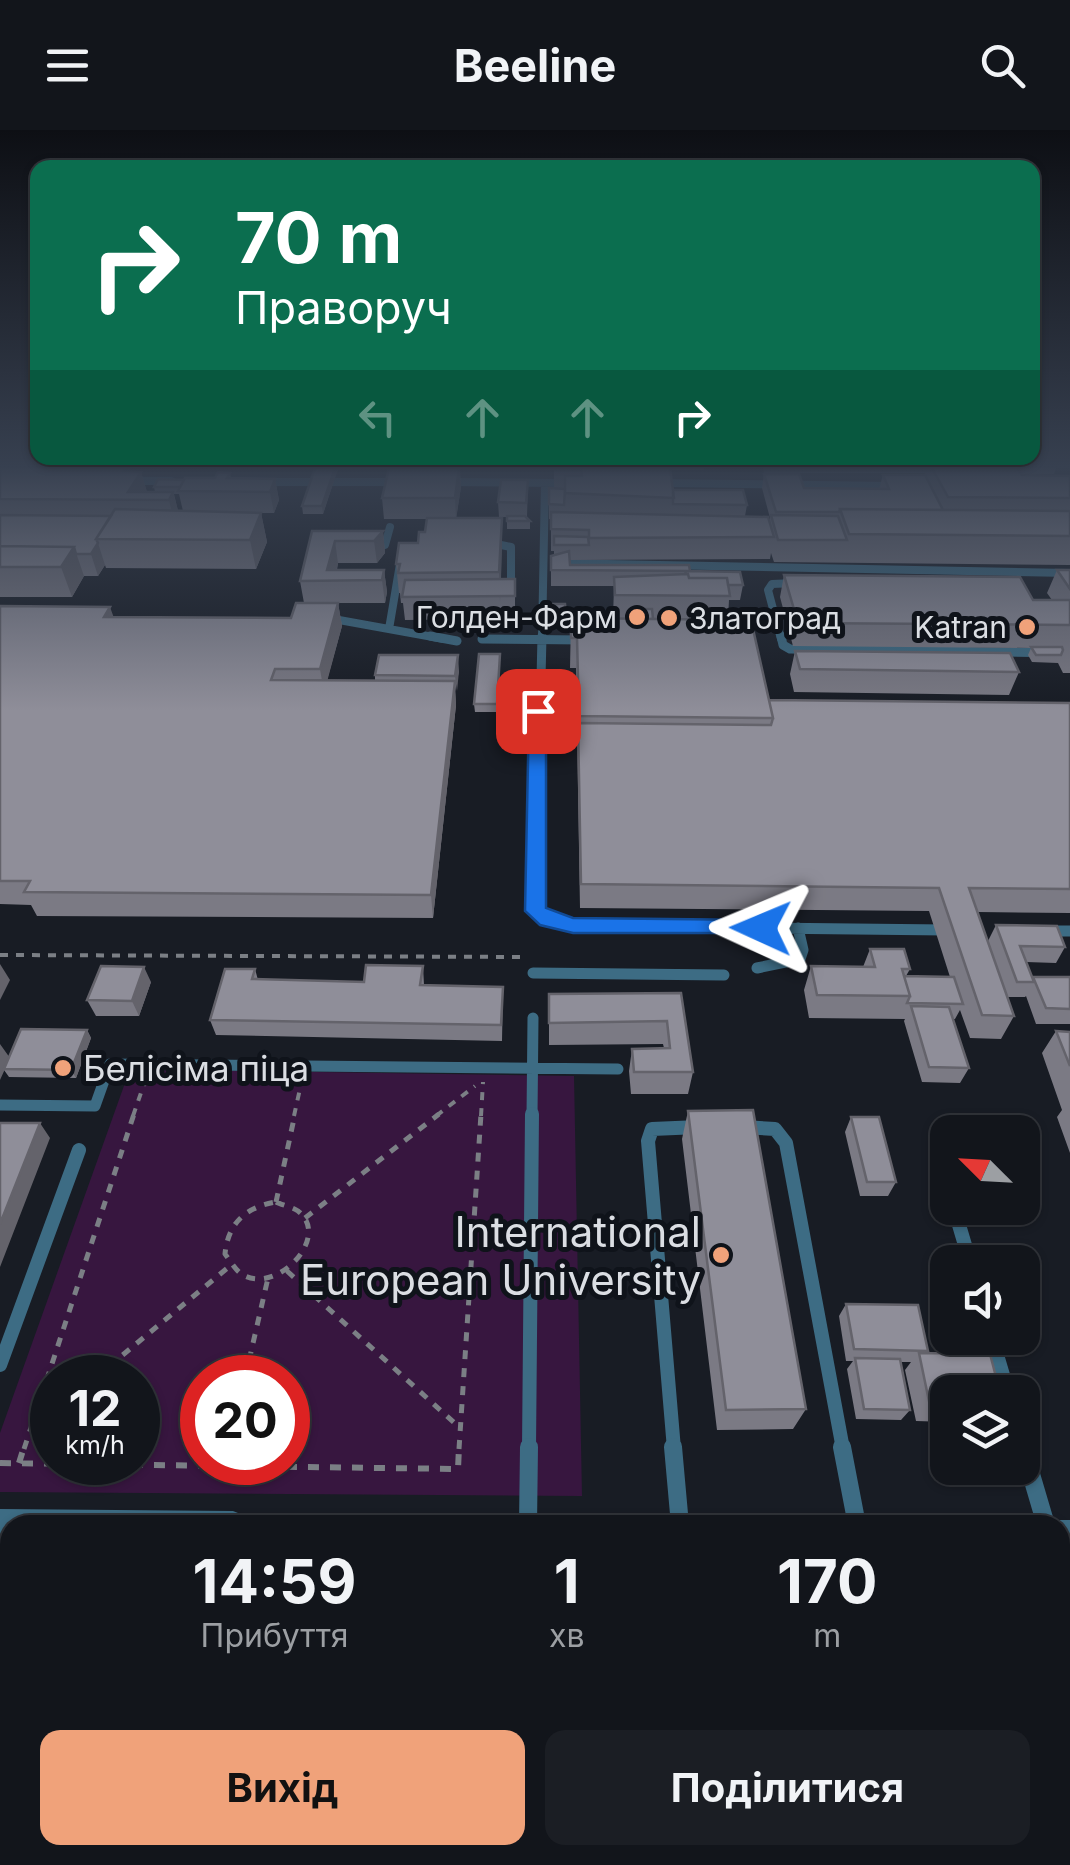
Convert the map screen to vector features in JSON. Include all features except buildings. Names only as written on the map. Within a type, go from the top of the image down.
[{"type":"lane","points":[[511,549],[511,599]]},
{"type":"lane","points":[[543,549],[536,911],[548,920],[573,926],[965,930]]},
{"type":"lane","points":[[390,629],[400,564],[416,553]]},
{"type":"lane","points":[[543,562],[1070,572]]},
{"type":"lane","points":[[974,583],[1001,571]]},
{"type":"lane","points":[[378,578],[396,578]]},
{"type":"lane","points":[[799,583],[772,584],[768,590],[783,645],[790,649],[1070,652]]},
{"type":"lane","points":[[322,617],[457,641]]},
{"type":"lane","points":[[482,639],[600,640]]},
{"type":"lane","points":[[757,968],[800,959],[803,950],[798,928]]},
{"type":"lane","points":[[1035,930],[1070,931]]},
{"type":"lane","points":[[533,973],[724,975]]},
{"type":"lane","points":[[528,1515],[533,1018]]},
{"type":"lane","points":[[0,1106],[95,1106],[110,1064],[618,1069]]},
{"type":"lane","points":[[679,1515],[648,1141],[652,1129],[659,1126],[711,1126]]},
{"type":"lane","points":[[728,1127],[775,1129],[786,1143],[854,1515]]},
{"type":"lane","points":[[0,1366],[79,1150]]},
{"type":"lane","points":[[1034,1485],[1043,1515]]},
{"type":"path","points":[[0,955],[534,957]]},
{"type":"path","points":[[55,1355],[146,1079]]},
{"type":"path","points":[[276,1202],[302,1080]]},
{"type":"path","points":[[465,1080],[483,1080]]},
{"type":"path","points":[[305,1218],[483,1080]]},
{"type":"path","points":[[310,1465],[458,1469],[483,1080]]},
{"type":"path","points":[[276,1202],[288,1204],[305,1218],[308,1241],[304,1252],[287,1270],[268,1278],[253,1278],[231,1266],[225,1242],[238,1217],[249,1208],[276,1202]]},
{"type":"path","points":[[123,1355],[231,1266]]},
{"type":"path","points":[[287,1270],[460,1428]]},
{"type":"path","points":[[251,1355],[268,1278]]},
{"type":"path","points":[[19,1464],[30,1432]]},
{"type":"path","points":[[0,1463],[180,1463]]},
{"type":"shaded area","points":[[130,1069],[574,1076],[582,1496],[0,1492],[0,1433]]},
{"type":"place","name":"Голден-Фарм","points":[[637,617]]},
{"type":"place","name":"Златоград","points":[[669,618]]},
{"type":"place","name":"Katran","points":[[1027,627]]},
{"type":"place","name":"Белісіма піца","points":[[63,1068]]},
{"type":"place","name":"International European University","points":[[721,1255]]},
{"type":"route","points":[[538,711],[536,911],[548,920],[573,926],[761,928]]}]
